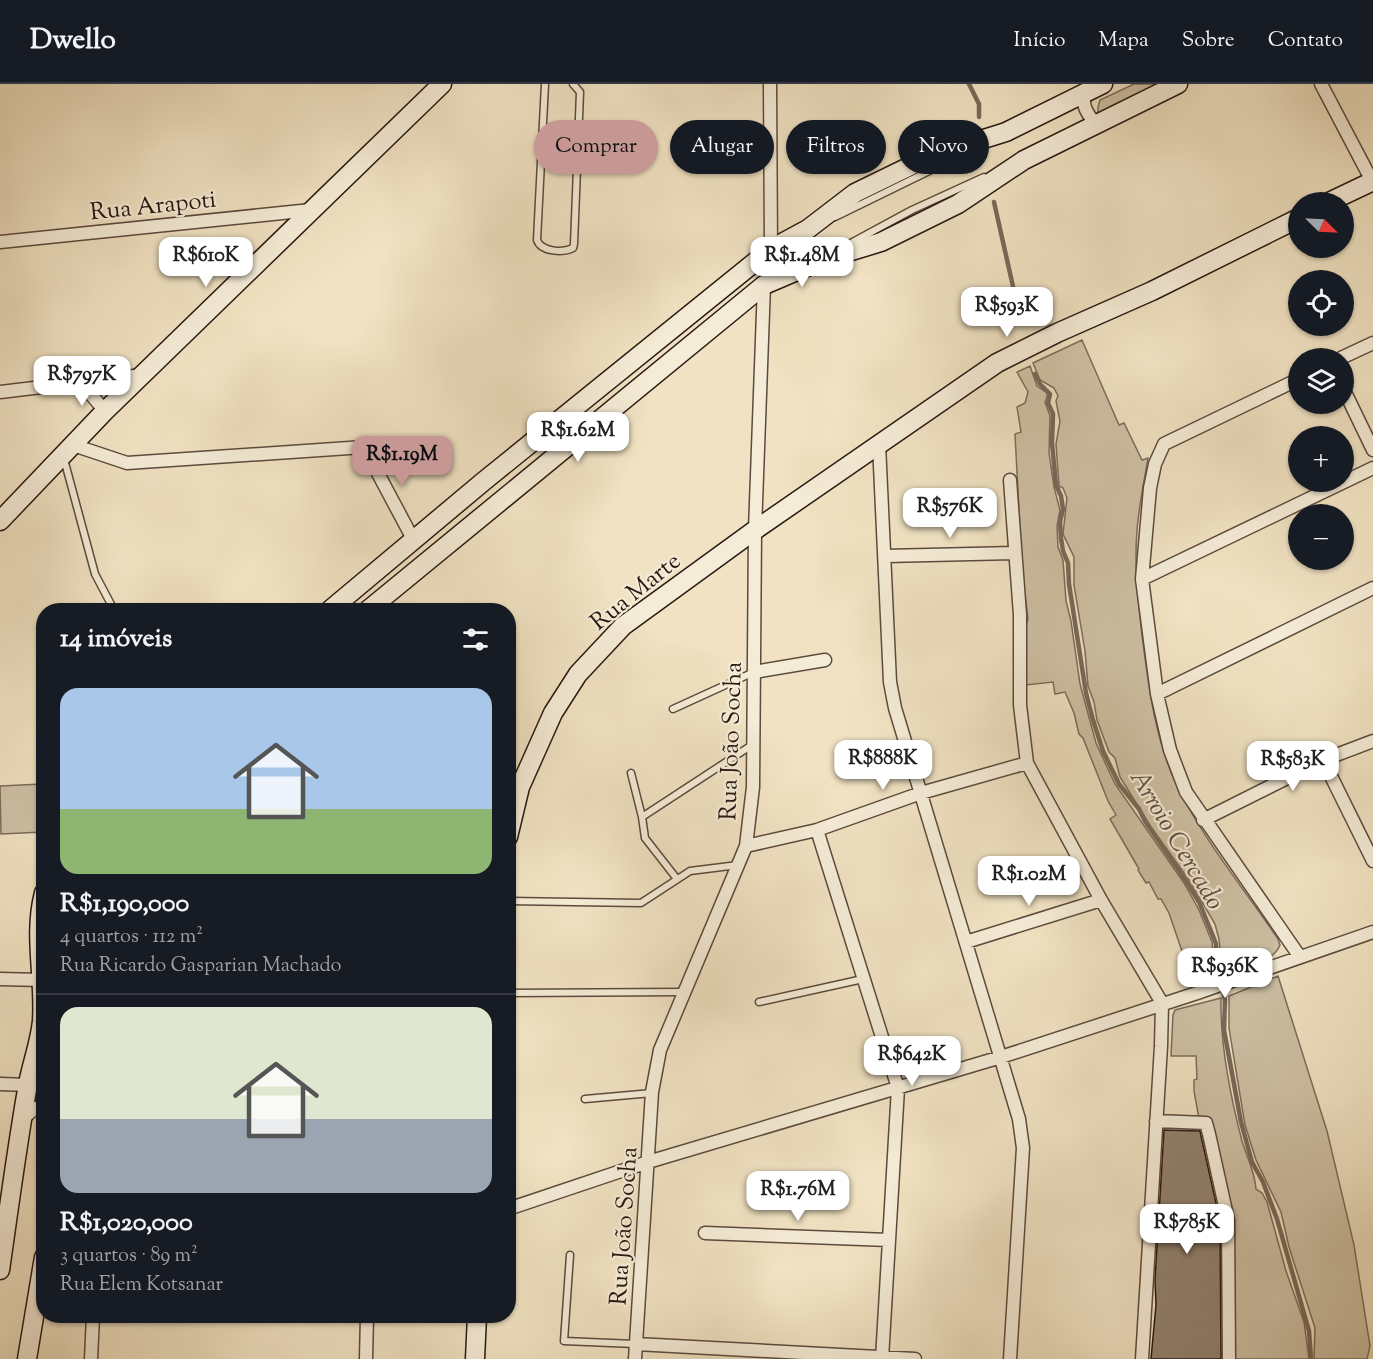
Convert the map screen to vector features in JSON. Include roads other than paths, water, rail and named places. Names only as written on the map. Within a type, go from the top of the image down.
[{"type":"street","points":[[0,521],[105,411],[442,84]]},
{"type":"street","points":[[770,84],[771,249]]},
{"type":"street","points":[[339,603],[484,481],[771,249],[808,229],[855,193],[874,183],[933,155],[1006,132],[1103,84]]},
{"type":"street","points":[[385,603],[764,285],[825,259],[881,242],[948,209],[1024,160],[1178,84]]},
{"type":"street","points":[[1321,84],[1373,182],[1351,192]]},
{"type":"street","points":[[1085,93],[1084,108],[1096,125]]},
{"type":"street","name":"Rua Arapoti","points":[[0,242],[311,210]]},
{"type":"street","name":"Rua Marte","points":[[516,796],[553,713],[578,674],[623,626],[755,530],[997,363],[1057,333],[1152,291],[1288,223]]},
{"type":"street","name":"Rua João Socha","points":[[635,1359],[652,1092],[660,1050],[746,846],[753,787],[755,530],[764,285]]},
{"type":"street","points":[[1354,352],[1373,343]]},
{"type":"street","points":[[0,392],[144,375]]},
{"type":"street","points":[[82,384],[105,411]]},
{"type":"street","points":[[1288,384],[1164,444],[1155,464],[1150,488],[1142,579],[1157,693],[1170,750],[1186,792],[1203,820],[1300,957]]},
{"type":"street","points":[[1354,411],[1373,450]]},
{"type":"street","points":[[879,444],[886,556],[890,682],[895,708],[1019,1119],[1023,1148],[1010,1359]]},
{"type":"street","points":[[68,450],[127,464],[364,447],[414,541]]},
{"type":"street","points":[[1142,579],[1373,468]]},
{"type":"street","points":[[1010,480],[1020,615],[1020,705],[1027,763],[1101,900],[1162,1003],[1142,1359]]},
{"type":"street","points":[[886,556],[1014,552]]},
{"type":"street","points":[[1157,693],[1373,588]]},
{"type":"street","points":[[754,672],[825,660]]},
{"type":"street","points":[[1203,820],[1323,760],[1373,741]]},
{"type":"street","points":[[1323,760],[1373,861]]},
{"type":"street","points":[[746,846],[817,830],[921,793],[1027,763]]},
{"type":"street","points":[[817,830],[897,1088],[882,1358]]},
{"type":"street","points":[[966,942],[1101,900]]},
{"type":"street","points":[[516,1206],[648,1162],[1000,1057],[1197,993],[1373,932]]},
{"type":"street","points":[[0,978],[36,980]]},
{"type":"street","points":[[0,1270],[3,1233],[36,1049]]},
{"type":"street","points":[[0,1084],[28,1084]]},
{"type":"street","points":[[24,1118],[36,1108]]},
{"type":"street","points":[[1156,1121],[1206,1123],[1228,1220],[1229,1359]]},
{"type":"street","points":[[705,1233],[889,1240]]},
{"type":"street","points":[[27,1359],[36,1305]]},
{"type":"street","points":[[91,1359],[93,1323]]},
{"type":"street","points":[[366,1359],[368,1323]]},
{"type":"street","points":[[475,1359],[477,1323]]},
{"type":"street","points":[[636,1344],[915,1359]]},
{"type":"lane","points":[[545,84],[537,240],[544,249],[569,250],[574,244],[580,92],[573,84]]},
{"type":"lane","points":[[68,450],[95,574],[110,603]]},
{"type":"lane","points":[[673,709],[754,672]]},
{"type":"lane","points":[[642,817],[753,745]]},
{"type":"lane","points":[[631,773],[645,837],[677,879]]},
{"type":"lane","points":[[516,901],[641,903],[690,871],[739,865]]},
{"type":"lane","points":[[759,1002],[863,979]]},
{"type":"lane","points":[[516,993],[683,992]]},
{"type":"lane","points":[[585,1099],[652,1092]]},
{"type":"lane","points":[[570,1255],[564,1341],[636,1344]]},
{"type":"waterway","name":"Arroio Cercado","points":[[969,84],[979,104],[979,117]]},
{"type":"waterway","name":"Arroio Cercado","points":[[994,202],[1021,322]]},
{"type":"waterway","name":"Arroio Cercado","points":[[1035,374],[1040,384],[1050,394],[1048,403],[1053,414],[1052,443],[1056,485],[1063,509],[1060,522],[1061,538],[1068,563],[1069,584],[1086,693],[1093,720],[1103,751],[1119,784],[1139,809],[1199,902],[1216,944],[1217,968],[1225,1000],[1224,1030],[1241,1122],[1252,1162],[1263,1182],[1277,1219],[1309,1331],[1311,1359]]}]
